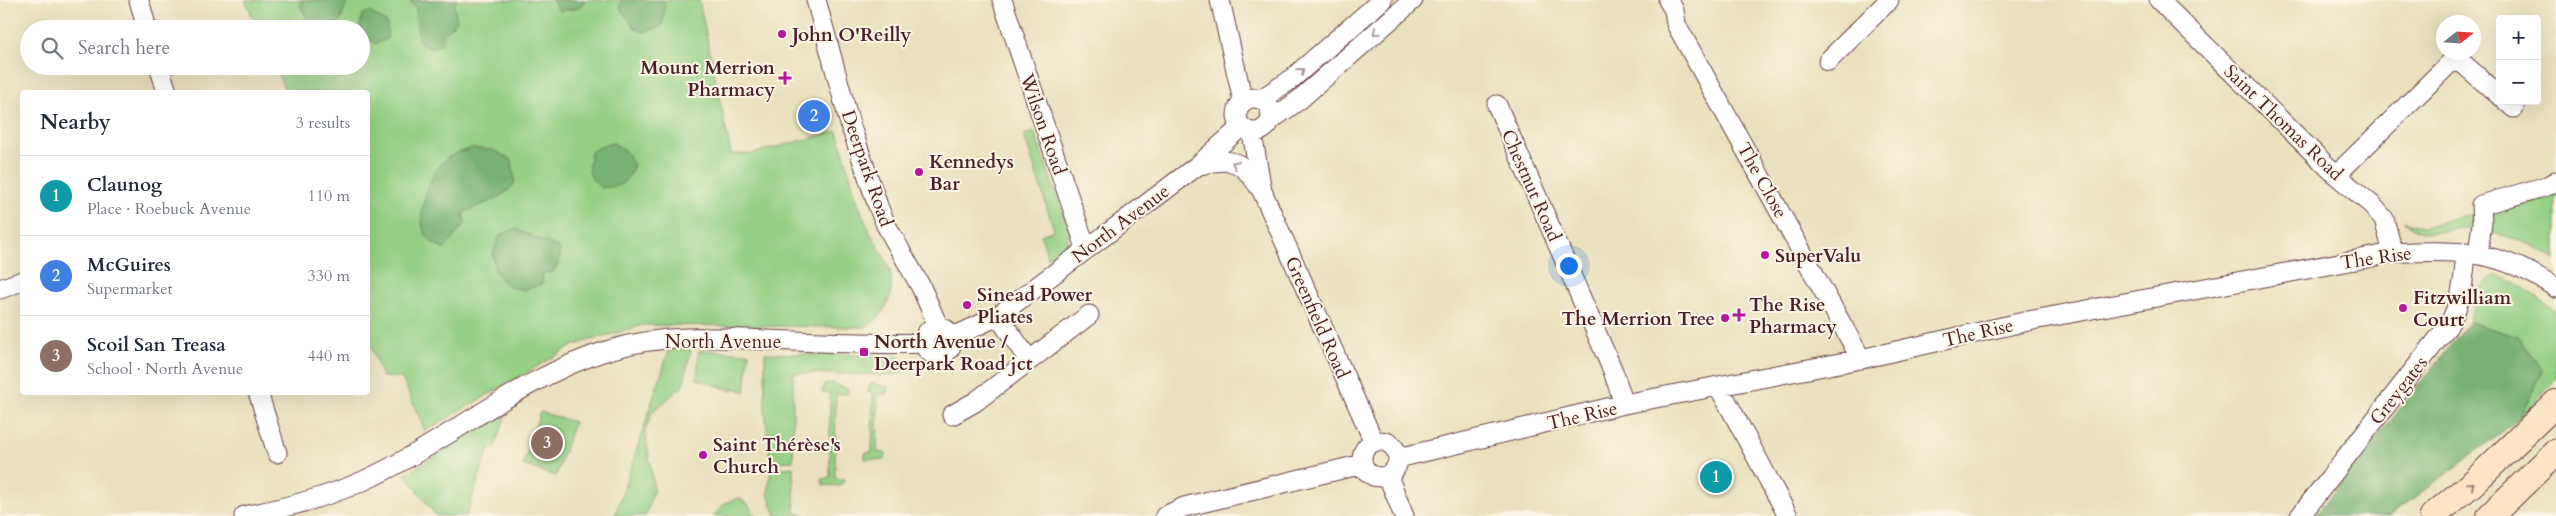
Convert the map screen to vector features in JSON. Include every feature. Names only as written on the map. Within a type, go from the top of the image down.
[{"type":"main road","points":[[2433,516],[2474,482],[2556,403]]},
{"type":"main road","points":[[2490,516],[2556,452]]},
{"type":"street","points":[[138,0],[144,20]]},
{"type":"street","name":"Deerpark Road","points":[[816,0],[850,124],[878,206],[886,225],[945,333]]},
{"type":"street","name":"Wilson Road","points":[[1002,0],[1086,248]]},
{"type":"street","points":[[1220,0],[1252,100],[1270,110],[1271,120]]},
{"type":"street","points":[[1382,0],[1289,81],[1239,106],[1236,117],[1246,130],[1261,131],[1271,120],[1299,100],[1413,0]]},
{"type":"street","name":"The Close","points":[[1668,0],[1674,10],[1676,24],[1861,359]]},
{"type":"street","points":[[1828,60],[1889,0]]},
{"type":"street","name":"Saint Thomas Road","points":[[2159,0],[2336,175],[2372,205],[2384,219],[2393,253]]},
{"type":"street","points":[[2336,175],[2450,63],[2461,62],[2496,93]]},
{"type":"street","points":[[162,75],[166,90]]},
{"type":"street","name":"Chestnut Road","points":[[1497,105],[1609,362],[1624,404]]},
{"type":"street","name":"North Avenue","points":[[244,516],[282,509],[329,495],[365,480],[556,372],[609,350],[644,342],[711,337],[869,344],[924,343],[930,353],[942,354],[950,346],[945,333],[998,316],[1086,248],[1246,130]]},
{"type":"street","name":"Greenfield Road","points":[[1246,130],[1262,191],[1374,442]]},
{"type":"street","name":"Greenfield Road","points":[[1197,166],[1222,159],[1235,163],[1251,175],[1262,191]]},
{"type":"street","name":"Greygates","points":[[2300,516],[2448,326],[2457,311],[2482,223],[2481,205],[2547,186],[2556,181]]},
{"type":"street","name":"The Rise","points":[[1398,458],[1624,404],[1861,359],[2028,321],[2393,253],[2472,253],[2510,262],[2540,277],[2556,288]]},
{"type":"street","points":[[0,289],[20,282]]},
{"type":"street","points":[[998,316],[1028,360]]},
{"type":"street","points":[[952,414],[975,402],[1088,316]]},
{"type":"street","points":[[1719,387],[1788,516]]},
{"type":"street","points":[[259,395],[277,452]]},
{"type":"street","points":[[1374,442],[1390,444],[1398,458],[1396,469],[1388,476],[1376,477],[1370,474],[1363,464],[1363,453],[1374,442]]},
{"type":"street","points":[[1165,516],[1184,507],[1363,464]]},
{"type":"street","points":[[1388,476],[1404,516]]},
{"type":"green space","points":[[245,0],[699,0],[731,154],[751,154],[837,131],[862,215],[890,271],[891,292],[889,300],[881,314],[864,327],[643,325],[574,345],[425,431],[402,378],[382,377],[370,344],[370,90],[285,90],[278,75],[370,75],[370,20],[254,20]]},
{"type":"green space","points":[[301,0],[348,0],[340,20],[308,20],[300,5]]},
{"type":"green space","points":[[409,0],[458,0],[454,4],[457,21],[444,34],[441,44],[430,49],[418,40],[416,8]]},
{"type":"green space","points":[[552,0],[585,0],[579,8],[559,11]]},
{"type":"green space","points":[[621,0],[664,0],[662,26],[644,32],[635,28],[620,8]]},
{"type":"green space","points":[[370,12],[387,23],[387,39],[375,44],[370,39],[370,20],[362,20],[363,14]]},
{"type":"green space","points":[[1034,132],[1069,230],[1067,244],[1048,258],[1041,235],[1054,230],[1024,135]]},
{"type":"green space","points":[[614,143],[625,151],[634,165],[623,183],[602,188],[593,180],[589,172],[591,152],[603,145]]},
{"type":"green space","points":[[472,148],[493,150],[512,160],[515,183],[496,199],[463,214],[465,223],[444,250],[428,238],[424,230],[422,208],[425,197],[434,175],[446,159]]},
{"type":"green space","points":[[2556,193],[2556,259],[2535,247],[2501,235],[2465,229],[2434,233],[2421,232],[2405,221],[2422,227]]},
{"type":"green space","points":[[515,229],[560,248],[560,261],[552,273],[543,272],[542,284],[524,290],[508,287],[495,271],[493,253],[500,235]]},
{"type":"green space","points":[[2495,275],[2517,283],[2556,311],[2556,378],[2518,420],[2543,371],[2518,337],[2469,322],[2481,287]]},
{"type":"green space","points":[[2469,322],[2518,337],[2543,371],[2518,420],[2390,516],[2315,516]]},
{"type":"green space","points":[[670,347],[691,349],[683,386],[652,412],[645,432],[654,488],[646,516],[615,516]]},
{"type":"green space","points":[[699,350],[749,353],[745,392],[734,388],[733,391],[697,379]]},
{"type":"green space","points":[[765,353],[900,356],[904,371],[896,375],[793,373],[793,461],[770,462],[765,408]]},
{"type":"green space","points":[[832,383],[848,389],[847,394],[836,394],[835,478],[845,479],[840,486],[823,485],[822,479],[830,477],[830,393],[822,392],[824,385]]},
{"type":"green space","points":[[871,383],[888,387],[887,394],[878,394],[877,452],[886,453],[885,460],[865,459],[865,453],[872,452],[873,393],[867,392]]},
{"type":"green space","points":[[507,412],[494,449],[489,448],[466,516],[436,516],[406,474]]},
{"type":"green space","points":[[540,412],[574,422],[556,476],[523,465]]},
{"type":"green space","points":[[793,467],[795,513],[808,516],[776,516],[768,494],[771,469]]},
{"type":"green space","points":[[739,498],[748,504],[755,516],[713,516],[725,503]]},
{"type":"place","name":"John O'Reilly","points":[[782,34]]},
{"type":"place","name":"Mount Merrion Pharmacy","points":[[785,78]]},
{"type":"place","name":"McGuires","points":[[814,116]]},
{"type":"place","name":"Kennedys Bar","points":[[919,172]]},
{"type":"place","name":"SuperValu","points":[[1765,255]]},
{"type":"place","name":"Sinead Power Pliates","points":[[967,305]]},
{"type":"place","name":"Fitzwilliam Court","points":[[2403,308]]},
{"type":"place","name":"The Rise Pharmacy","points":[[1739,315]]},
{"type":"place","name":"The Merrion Tree","points":[[1725,318]]},
{"type":"place","name":"North Avenue / Deerpark Road jct","points":[[864,352]]},
{"type":"place","name":"Scoil San Treasa","points":[[547,443]]},
{"type":"place","name":"Saint Thérèse's Church","points":[[703,455]]},
{"type":"place","name":"Claunog","points":[[1716,477]]}]
